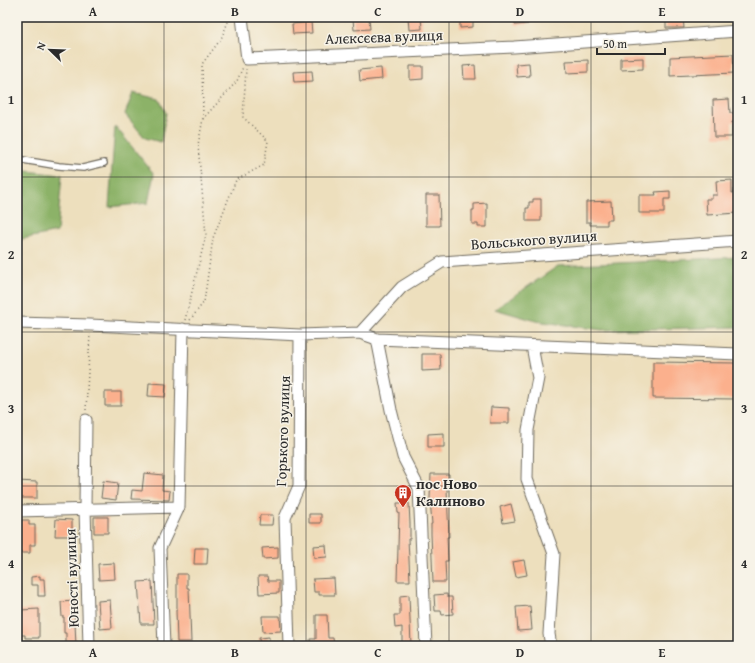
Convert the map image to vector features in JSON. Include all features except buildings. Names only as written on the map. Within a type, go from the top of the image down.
[{"type":"street","points":[[242,17],[247,59]]},
{"type":"street","name":"Алєксєєва вулиця","points":[[247,59],[514,47],[738,31]]},
{"type":"street","name":"Вольського вулиця","points":[[360,333],[402,287],[442,262],[738,241]]},
{"type":"street","points":[[17,323],[300,335],[360,333],[377,339],[738,354]]},
{"type":"street","points":[[164,646],[160,548],[179,507],[183,329]]},
{"type":"street","name":"Горького вулиця","points":[[289,646],[285,518],[299,486],[300,335]]},
{"type":"street","points":[[377,339],[391,410],[404,457],[419,488],[426,646]]},
{"type":"street","points":[[532,346],[538,378],[528,430],[527,479],[554,554],[549,634],[551,646]]},
{"type":"street","name":"Юності вулиця","points":[[86,420],[85,509],[89,646]]},
{"type":"street","points":[[17,511],[179,507]]},
{"type":"lane","points":[[17,158],[59,166],[83,168],[104,163]]},
{"type":"path","points":[[183,329],[206,235],[198,145],[203,119],[202,64],[221,39],[230,17]]},
{"type":"path","points":[[203,119],[237,81],[247,59]]},
{"type":"path","points":[[183,329],[204,302],[213,238],[236,180],[264,165],[268,142],[243,117],[247,59]]},
{"type":"path","points":[[86,420],[90,325]]},
{"type":"green space","points":[[133,93],[159,99],[166,113],[161,142],[145,138],[125,114]]},
{"type":"green space","points":[[115,126],[154,174],[148,203],[109,207]]},
{"type":"green space","points":[[17,170],[62,175],[57,232],[17,240]]},
{"type":"green space","points":[[738,257],[738,327],[602,330],[536,321],[495,309],[558,266]]},
{"type":"place","name":"пос Ново Калиново","points":[[403,508]]}]
